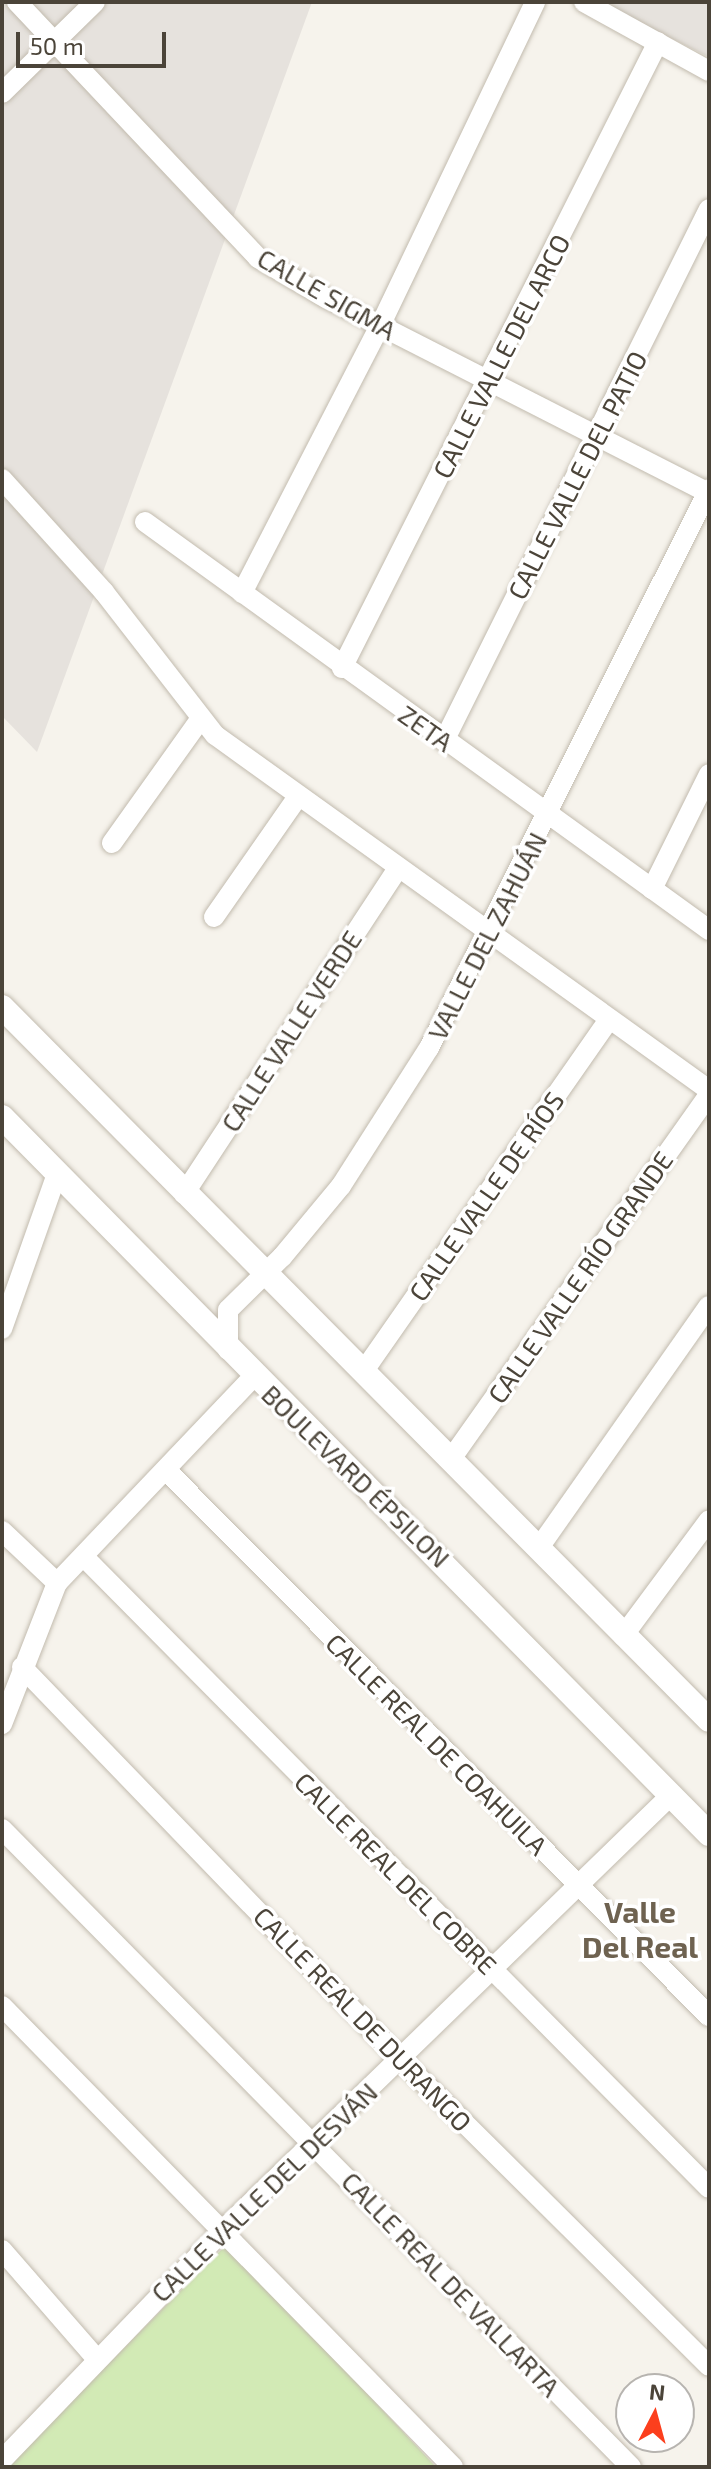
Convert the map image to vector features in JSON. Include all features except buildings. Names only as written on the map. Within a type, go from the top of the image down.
[{"type":"street","name":"CALLE SIGMA","points":[[17,2],[258,258],[488,382],[708,490]]},
{"type":"street","points":[[2,93],[95,2]]},
{"type":"street","points":[[242,593],[380,326],[535,2]]},
{"type":"street","points":[[584,2],[709,71]]},
{"type":"street","name":"CALLE VALLE DEL ARCO","points":[[342,668],[658,42]]},
{"type":"street","name":"CALLE VALLE DEL PATIO","points":[[444,741],[709,209]]},
{"type":"street","points":[[2,479],[104,592],[199,721],[297,798],[488,931],[709,1092]]},
{"type":"street","name":"VALLE DEL ZAHUÁN","points":[[228,1350],[228,1310],[317,1216],[372,1139],[429,1048],[548,817],[708,490]]},
{"type":"street","name":"ZETA","points":[[145,522],[342,668],[709,930]]},
{"type":"street","points":[[112,843],[199,721]]},
{"type":"street","points":[[652,889],[709,774]]},
{"type":"street","points":[[214,917],[297,798]]},
{"type":"street","name":"CALLE VALLE VERDE","points":[[184,1194],[398,868]]},
{"type":"street","points":[[2,1007],[263,1275],[451,1459],[709,1720]]},
{"type":"street","name":"CALLE VALLE DE RÍOS","points":[[363,1372],[609,1020]]},
{"type":"street","name":"CALLE VALLE RÍO GRANDE","points":[[451,1459],[709,1092]]},
{"type":"street","name":"BOULEVARD ÉPSILON","points":[[2,1117],[228,1350],[451,1569],[709,1834]]},
{"type":"street","points":[[2,1329],[57,1174]]},
{"type":"street","points":[[538,1549],[709,1306]]},
{"type":"street","points":[[2,1724],[57,1583],[167,1471],[254,1376]]},
{"type":"street","name":"CALLE REAL DE COAHUILA","points":[[167,1471],[709,2016]]},
{"type":"street","points":[[623,1636],[709,1520]]},
{"type":"street","points":[[2,1531],[57,1583]]},
{"type":"street","name":"CALLE REAL DEL COBRE","points":[[84,1557],[709,2188]]},
{"type":"street","name":"CALLE REAL DE DURANGO","points":[[22,1667],[401,2060],[709,2366]]},
{"type":"street","points":[[675,1801],[709,1816]]},
{"type":"street","name":"CALLE VALLE DEL DESVÁN","points":[[2,2460],[96,2358],[223,2230],[578,1886],[675,1801]]},
{"type":"street","name":"CALLE REAL DE VALLARTA","points":[[2,1829],[631,2467]]},
{"type":"street","points":[[2,2006],[453,2467]]},
{"type":"street","points":[[2,2250],[9,2274],[96,2358]]},
{"type":"shaded area","points":[[2,2],[312,2],[37,752],[2,716]]},
{"type":"shaded area","points":[[598,2],[709,2],[709,57]]},
{"type":"green space","points":[[227,2244],[436,2467],[6,2467]]},
{"type":"district","name":"Valle Del Real","points":[[640,1928]]}]
